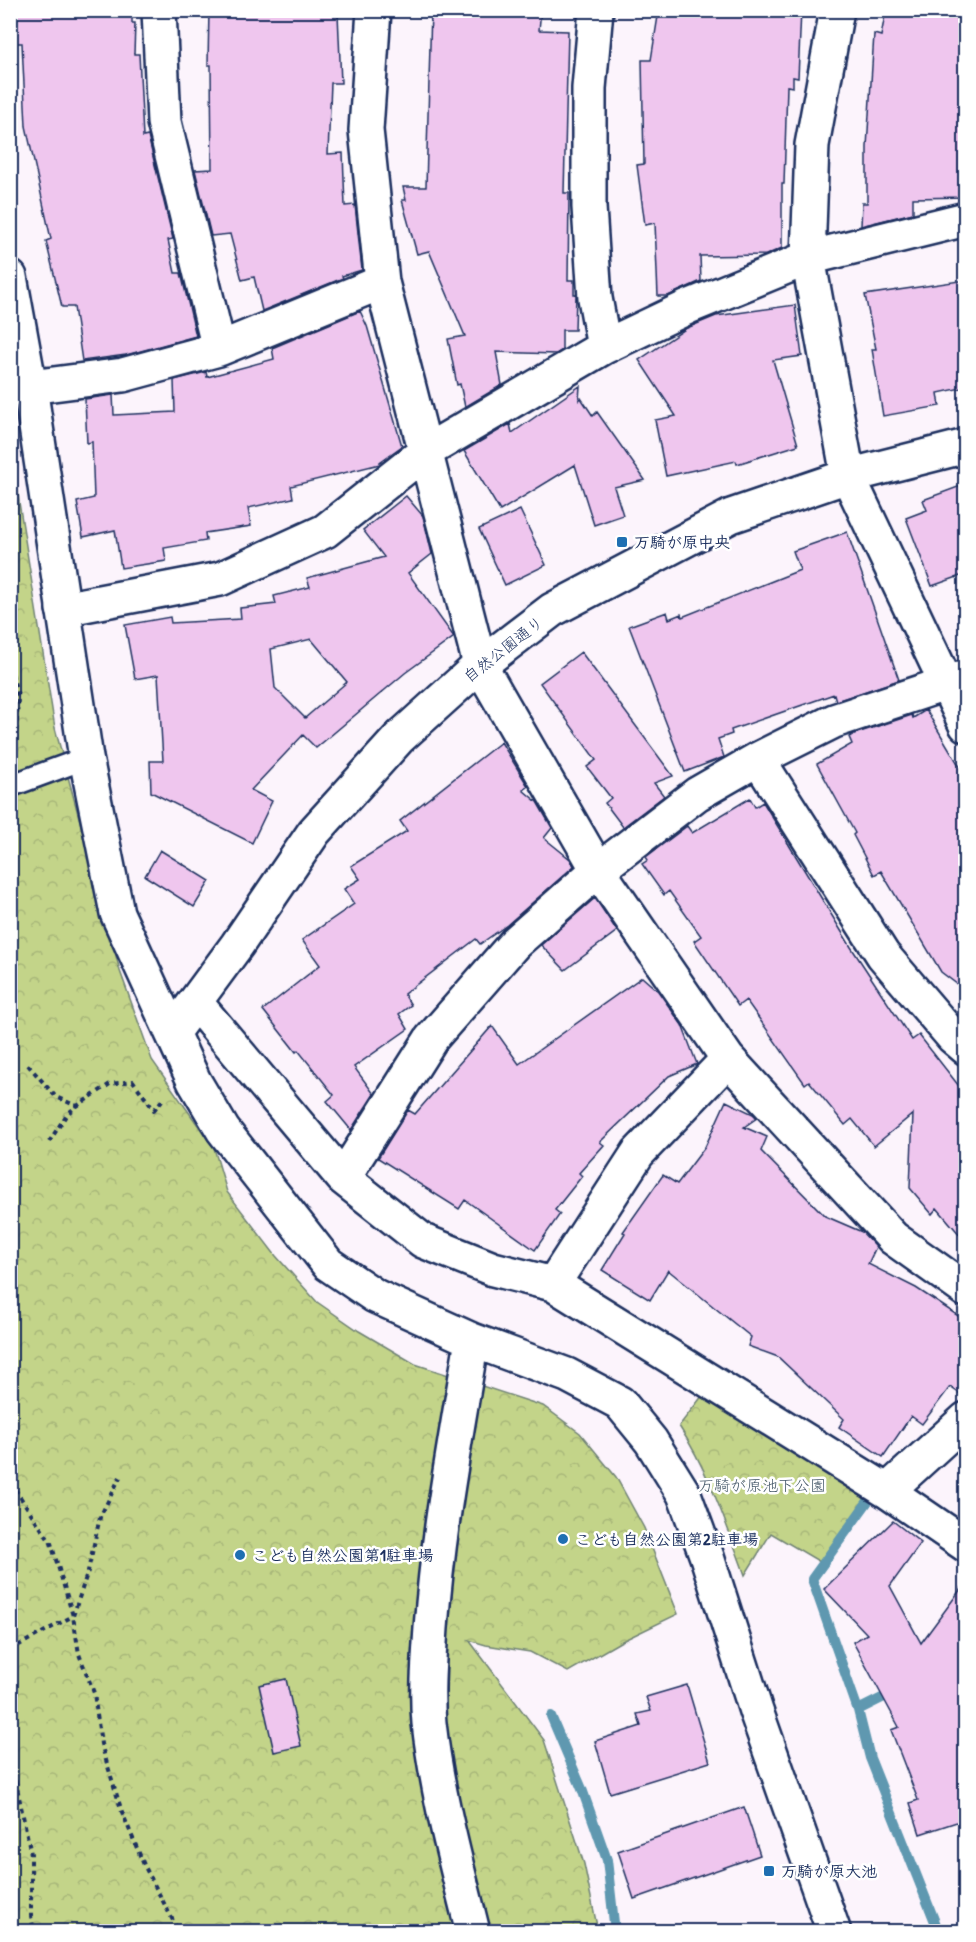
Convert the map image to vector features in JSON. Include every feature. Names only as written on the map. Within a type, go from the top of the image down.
[{"type":"street","points":[[159,10],[164,122],[219,349]]},
{"type":"street","points":[[374,10],[366,130],[382,282],[480,665],[598,870],[728,1059],[893,1238],[966,1290]]},
{"type":"street","points":[[596,10],[589,88],[589,207],[595,298],[604,347]]},
{"type":"street","points":[[837,10],[812,145],[808,258],[848,476],[955,679],[966,725]]},
{"type":"street","points":[[63,609],[220,579],[325,531],[425,452],[604,347],[688,307],[808,258],[966,219]]},
{"type":"street","points":[[10,277],[30,387],[86,758],[117,913],[188,1068],[224,1130],[328,1264],[375,1296],[472,1340],[567,1375],[620,1403],[651,1441],[684,1494],[707,1557],[756,1711],[834,1932]]},
{"type":"street","points":[[30,387],[123,375],[219,349],[382,282]]},
{"type":"street","name":"自然公園通り","points":[[172,1033],[196,1003],[314,832],[399,738],[480,665],[552,610],[731,516],[848,476],[966,446]]},
{"type":"street","points":[[343,1178],[431,1040],[515,943],[598,870],[697,794],[758,759],[834,721],[955,679]]},
{"type":"street","points":[[758,759],[883,955],[953,1037],[966,1048]]},
{"type":"street","points":[[196,1003],[343,1178],[423,1241],[493,1269],[553,1284],[887,1491],[966,1545]]},
{"type":"street","points":[[553,1284],[638,1153],[728,1059]]},
{"type":"street","points":[[472,1340],[440,1532],[428,1686],[429,1722],[442,1802],[473,1932]]},
{"type":"street","points":[[887,1491],[966,1419]]},
{"type":"lane","points":[[14,784],[86,758]]},
{"type":"path","points":[[10,665],[18,697],[14,743],[14,784]]},
{"type":"path","points":[[28,1065],[56,1097],[77,1106]]},
{"type":"path","points":[[50,1142],[67,1114],[110,1084],[133,1082],[154,1110],[188,1068]]},
{"type":"path","points":[[10,1650],[74,1616],[88,1571],[100,1517],[120,1477]]},
{"type":"path","points":[[10,1482],[51,1543],[74,1616],[79,1654],[94,1693],[101,1744],[122,1812],[144,1865],[179,1932]]},
{"type":"path","points":[[10,1754],[31,1854],[34,1932]]},
{"type":"green space","points":[[10,420],[19,502],[55,728],[120,971],[152,1060],[214,1148],[227,1192],[276,1256],[317,1302],[359,1331],[415,1364],[543,1406],[580,1433],[616,1477],[644,1528],[678,1614],[620,1642],[568,1672],[530,1652],[469,1640],[544,1740],[584,1864],[598,1931],[11,1931]]},
{"type":"green space","name":"万騎が原池下公園","points":[[706,1391],[866,1498],[820,1562],[771,1533],[745,1575],[708,1480],[679,1426]]},
{"type":"building","points":[[10,10],[132,10],[132,23],[135,23],[134,54],[139,54],[143,137],[148,136],[173,239],[168,240],[175,273],[181,273],[196,336],[126,355],[82,361],[74,307],[62,307],[46,241],[51,239],[26,126],[22,43],[10,43]]},
{"type":"building","points":[[209,10],[309,10],[309,12],[338,14],[341,83],[331,83],[328,154],[343,153],[345,206],[355,205],[362,270],[342,276],[343,278],[262,311],[254,277],[242,280],[230,234],[211,236],[195,170],[212,169],[211,65],[208,65]]},
{"type":"building","points":[[431,10],[541,10],[539,30],[568,31],[564,193],[569,193],[568,280],[574,280],[574,294],[576,294],[575,330],[562,330],[562,350],[556,354],[496,352],[502,385],[465,407],[460,384],[457,385],[448,339],[465,336],[429,251],[417,254],[402,200],[406,200],[403,187],[426,187]]},
{"type":"building","points":[[659,10],[801,10],[798,78],[793,77],[793,87],[787,86],[784,184],[782,184],[782,248],[766,255],[700,256],[701,281],[668,296],[658,296],[655,223],[645,225],[637,165],[644,164],[642,60],[651,60]]},
{"type":"building","points":[[886,10],[966,10],[966,197],[913,198],[913,213],[861,226],[862,203],[867,203],[867,147],[874,34],[881,36]]},
{"type":"building","points":[[966,280],[966,387],[938,393],[940,406],[883,416],[872,349],[876,349],[865,295]]},
{"type":"building","points":[[795,305],[802,356],[773,360],[798,445],[737,464],[736,461],[666,476],[655,420],[676,416],[639,360],[687,328],[716,316]]},
{"type":"building","points":[[360,311],[367,326],[402,446],[380,464],[291,486],[293,498],[248,508],[251,526],[205,533],[206,541],[164,548],[166,561],[121,568],[115,530],[83,537],[77,502],[94,498],[92,442],[87,443],[85,399],[113,395],[114,415],[175,412],[174,380],[206,372],[207,377],[274,359],[272,348]]},
{"type":"building","points":[[580,386],[579,400],[581,398],[593,416],[597,412],[645,480],[614,487],[623,515],[594,525],[575,465],[500,511],[464,451],[510,424],[512,433]]},
{"type":"building","points":[[966,484],[966,574],[932,586],[906,518],[927,510],[923,500]]},
{"type":"building","points":[[406,496],[423,516],[432,554],[408,573],[454,637],[405,673],[316,748],[303,735],[251,790],[272,801],[252,843],[151,792],[150,761],[163,761],[158,675],[135,679],[125,625],[170,617],[171,623],[241,619],[240,608],[276,604],[274,596],[310,587],[307,578],[384,557],[363,530]],"holes":[[[311,639],[347,682],[305,718],[275,688],[271,649]]]},
{"type":"building","points":[[520,510],[546,565],[505,585],[479,529]]},
{"type":"building","points":[[847,532],[899,680],[836,701],[834,694],[731,730],[732,734],[718,739],[724,757],[685,772],[629,626],[667,612],[669,619],[681,614],[682,617],[800,570],[793,551]]},
{"type":"building","points":[[581,652],[673,776],[654,783],[664,796],[623,827],[605,803],[611,798],[587,767],[596,760],[540,683]]},
{"type":"building","points":[[926,710],[966,777],[966,991],[941,972],[881,871],[874,875],[853,835],[855,833],[817,764],[852,744],[849,737],[854,734],[912,715],[913,718]]},
{"type":"building","points":[[501,742],[528,786],[523,790],[537,802],[552,828],[544,838],[570,859],[574,866],[507,925],[480,944],[476,939],[404,994],[411,1005],[399,1014],[408,1029],[354,1067],[374,1094],[351,1130],[327,1101],[334,1095],[263,1010],[320,965],[302,940],[354,904],[344,889],[360,879],[351,866],[407,831],[400,821]]},
{"type":"building","points":[[750,798],[755,807],[763,802],[851,947],[912,1040],[919,1035],[966,1095],[966,1242],[937,1208],[932,1214],[910,1188],[913,1114],[874,1146],[852,1119],[845,1125],[809,1081],[805,1084],[746,1000],[738,1006],[694,941],[701,936],[669,891],[664,895],[642,864],[648,860],[646,857],[687,826],[692,833]]},
{"type":"building","points":[[160,850],[210,881],[194,907],[145,876]]},
{"type":"building","points":[[595,898],[617,931],[565,970],[541,945]]},
{"type":"building","points":[[642,977],[658,991],[682,1025],[697,1064],[669,1076],[600,1142],[604,1145],[579,1173],[582,1176],[555,1210],[560,1214],[535,1250],[465,1200],[459,1209],[378,1158],[408,1110],[415,1114],[492,1026],[519,1064]]},
{"type":"building","points":[[726,1101],[757,1118],[744,1127],[767,1137],[761,1151],[825,1216],[862,1232],[876,1247],[868,1264],[916,1288],[966,1321],[966,1398],[950,1387],[922,1424],[911,1416],[883,1457],[839,1427],[844,1419],[778,1357],[748,1346],[751,1337],[668,1270],[650,1300],[602,1270],[625,1233],[623,1232],[663,1175],[677,1184],[705,1147]]},
{"type":"building","points":[[893,1521],[921,1543],[890,1586],[921,1643],[966,1582],[966,1819],[920,1834],[910,1803],[918,1800],[891,1730],[899,1727],[853,1642],[867,1634],[824,1589]]},
{"type":"building","points":[[286,1679],[301,1746],[274,1752],[259,1685]]},
{"type":"building","points":[[687,1685],[710,1762],[610,1793],[595,1741],[641,1726],[637,1714],[651,1711],[646,1697]]},
{"type":"building","points":[[744,1807],[760,1855],[634,1899],[618,1851]]},
{"type":"waterway","points":[[871,1497],[812,1579],[858,1710],[870,1758],[939,1932]]},
{"type":"waterway","points":[[858,1710],[896,1691]]},
{"type":"waterway","points":[[551,1716],[582,1789],[607,1860],[615,1932]]},
{"type":"place","name":"万騎が原中央","points":[[622,542]]},
{"type":"place","name":"こども自然公園第2駐車場","points":[[563,1539]]},
{"type":"place","name":"こども自然公園第1駐車場","points":[[240,1555]]},
{"type":"place","name":"万騎が原大池","points":[[769,1871]]}]
